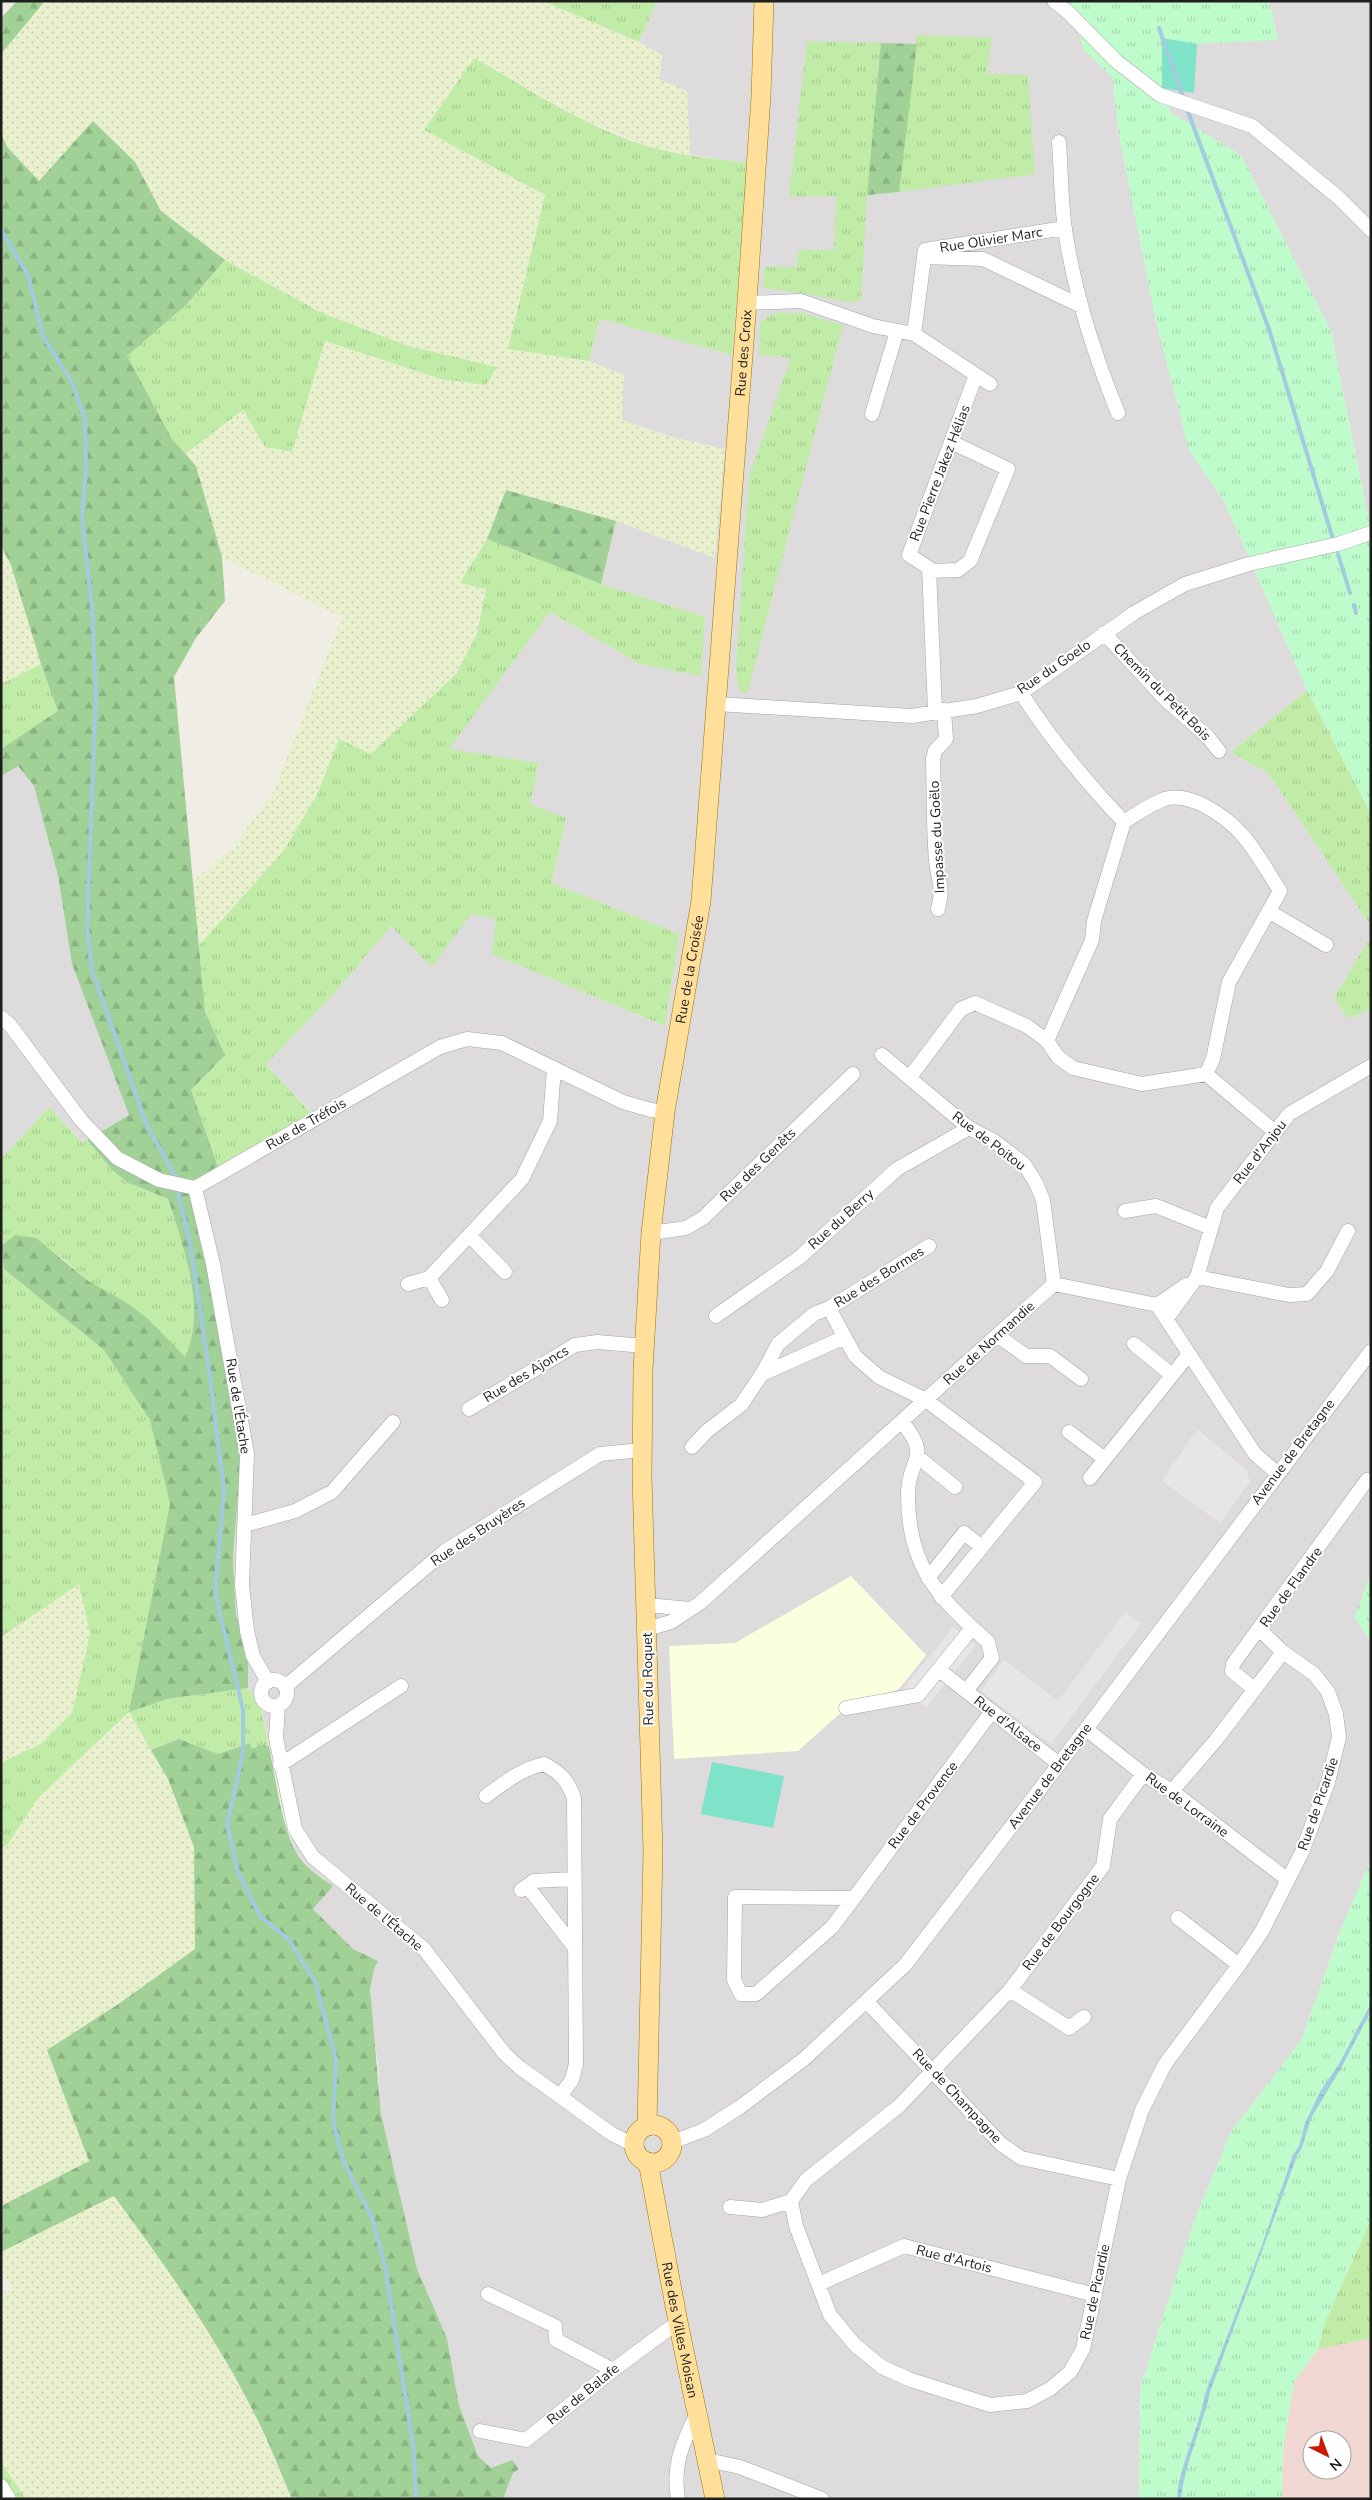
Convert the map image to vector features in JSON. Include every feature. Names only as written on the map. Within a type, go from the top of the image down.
[{"type":"main road","name":"Rue des Croix","points":[[717,704],[761,96],[764,1]]},
{"type":"main road","name":"Rue de la Croisée","points":[[651,1233],[665,1112],[701,901],[717,704]]},
{"type":"main road","name":"Rue du Roquet","points":[[647,2126],[653,1851],[642,1450],[651,1233]]},
{"type":"main road","points":[[653,2125],[664,2128],[672,2142],[672,2148],[665,2158],[660,2161],[648,2162],[638,2155],[634,2145],[638,2133],[647,2126],[653,2125]]},
{"type":"main road","name":"Rue des Villes Moisan","points":[[648,2162],[678,2322],[715,2499]]},
{"type":"street","points":[[1054,1],[1069,13],[1116,61],[1160,96],[1252,126],[1339,198],[1371,230]]},
{"type":"street","points":[[1059,142],[1065,228],[1081,306],[1095,358],[1118,413]]},
{"type":"street","name":"Rue Olivier Marc","points":[[924,254],[982,241],[1065,228]]},
{"type":"street","points":[[982,241],[983,259]]},
{"type":"street","name":"Rue Olivier Marc","points":[[924,254],[983,259],[1081,306]]},
{"type":"street","name":"Rue Olivier Marc","points":[[914,334],[924,254]]},
{"type":"street","points":[[746,304],[801,301],[837,315],[914,334],[990,384]]},
{"type":"street","points":[[872,414],[897,331]]},
{"type":"street","name":"Rue Pierre Jakez Hélias","points":[[930,571],[929,568],[909,555],[976,375]]},
{"type":"street","points":[[939,710],[930,571],[958,570],[970,561],[1008,469],[951,442]]},
{"type":"street","name":"Rue du Goelo","points":[[717,704],[912,716],[939,710],[977,706],[1021,693],[1104,634],[1185,584],[1249,564],[1338,544],[1371,533]]},
{"type":"street","name":"Chemin du Petit Bois","points":[[1104,634],[1165,699],[1208,737],[1219,751]]},
{"type":"street","points":[[1021,693],[1040,721],[1096,793],[1124,822]]},
{"type":"street","name":"Impasse du Goëlo","points":[[938,909],[942,895],[942,882],[936,862],[933,759],[935,751],[946,739],[939,710]]},
{"type":"street","points":[[1047,1041],[1092,940],[1094,921],[1124,822],[1166,799],[1183,798],[1222,815],[1237,827],[1280,891],[1270,912],[1229,982],[1213,1058],[1206,1074]]},
{"type":"street","points":[[1270,912],[1326,945]]},
{"type":"street","points":[[910,1077],[961,1008],[974,1003],[1026,1026],[1047,1041],[1058,1057],[1073,1068],[1142,1084],[1206,1074],[1275,1132]]},
{"type":"street","points":[[1,1018],[10,1024],[81,1120],[117,1158],[159,1180],[195,1188]]},
{"type":"street","name":"Rue de Tréfois","points":[[195,1188],[440,1047],[467,1039],[502,1043],[623,1102],[665,1112]]},
{"type":"street","name":"Rue de Poitou","points":[[882,1055],[969,1128],[994,1141],[1024,1164],[1036,1183],[1043,1200],[1054,1284]]},
{"type":"street","name":"Rue d'Anjou","points":[[1197,1277],[1217,1208],[1289,1114],[1371,1066]]},
{"type":"street","points":[[408,1284],[429,1278],[522,1179],[550,1121],[554,1068]]},
{"type":"street","name":"Rue des Genêts","points":[[651,1233],[686,1228],[703,1218],[853,1074]]},
{"type":"street","name":"Rue du Berry","points":[[716,1316],[800,1257],[897,1168],[969,1128]]},
{"type":"street","name":"Rue de l'Étache","points":[[195,1188],[215,1274],[247,1454],[242,1585],[247,1631],[253,1656],[268,1682]]},
{"type":"street","points":[[1125,1211],[1156,1206],[1210,1228]]},
{"type":"street","points":[[1157,1305],[1197,1277],[1289,1295],[1307,1294],[1327,1271],[1348,1231]]},
{"type":"street","points":[[469,1235],[506,1272]]},
{"type":"street","name":"Rue des Bormes","points":[[692,1447],[707,1431],[741,1405],[762,1374],[778,1344],[814,1314],[829,1308],[929,1246]]},
{"type":"street","points":[[1167,1318],[1197,1277]]},
{"type":"street","points":[[429,1278],[442,1300]]},
{"type":"street","points":[[1054,1284],[1157,1305],[1255,1454],[1277,1473]]},
{"type":"street","name":"Rue de Normandie","points":[[647,1629],[670,1622],[690,1609],[902,1422],[1054,1284]]},
{"type":"street","name":"Rue des Bormes","points":[[829,1308],[855,1356],[879,1377],[926,1400],[1035,1482],[982,1547]]},
{"type":"street","points":[[997,1335],[1026,1356],[1050,1356],[1081,1379]]},
{"type":"street","points":[[762,1374],[845,1336]]},
{"type":"street","name":"Rue des Ajoncs","points":[[469,1409],[575,1345],[597,1342],[645,1346]]},
{"type":"street","points":[[1134,1344],[1172,1375]]},
{"type":"street","name":"Avenue de Bretagne","points":[[672,2142],[704,2130],[740,2107],[804,2059],[906,1965],[1371,1351]]},
{"type":"street","points":[[1090,1478],[1190,1354]]},
{"type":"street","points":[[245,1525],[295,1511],[332,1492],[393,1422]]},
{"type":"street","points":[[902,1422],[916,1438],[918,1457],[955,1487]]},
{"type":"street","points":[[1069,1432],[1105,1459]]},
{"type":"street","name":"Rue des Bruyères","points":[[285,1687],[445,1551],[600,1454],[642,1450]]},
{"type":"street","name":"Rue d'Alsace","points":[[918,1457],[908,1491],[911,1533],[918,1558],[928,1578],[941,1597],[988,1642],[992,1658],[966,1691],[1059,1764]]},
{"type":"street","name":"Rue de Flandre","points":[[1254,1689],[1232,1671],[1233,1664],[1260,1630],[1368,1480]]},
{"type":"street","points":[[928,1578],[964,1533],[982,1547],[941,1597]]},
{"type":"street","points":[[647,1605],[690,1609]]},
{"type":"street","points":[[846,1708],[918,1695],[972,1628]]},
{"type":"street","name":"Rue de Picardie","points":[[790,2201],[796,2226],[830,2315],[855,2345],[882,2367],[911,2380],[990,2405],[1027,2401],[1050,2390],[1070,2372],[1082,2349],[1120,2179],[1142,2110],[1165,2064],[1262,1931],[1302,1852],[1328,1782],[1339,1737],[1336,1714],[1328,1692],[1314,1674],[1283,1652],[1260,1630]]},
{"type":"street","points":[[1172,1791],[1216,1740],[1283,1652]]},
{"type":"street","points":[[938,1670],[966,1691]]},
{"type":"street","points":[[276,1681],[285,1687],[287,1697],[278,1705],[270,1705],[264,1700],[263,1688],[268,1682],[276,1681]]},
{"type":"street","points":[[280,1765],[401,1686]]},
{"type":"street","name":"Rue de l'Étache","points":[[278,1705],[276,1738],[280,1765],[295,1829],[313,1857],[424,1949],[504,2053],[519,2067],[612,2134],[634,2145]]},
{"type":"street","name":"Rue de Provence","points":[[854,1898],[735,1897],[734,1980],[741,1994],[756,1994],[832,1927],[854,1898],[993,1712]]},
{"type":"street","name":"Rue de Lorraine","points":[[1086,1729],[1143,1774],[1172,1791],[1288,1880]]},
{"type":"street","points":[[486,1796],[511,1776],[530,1767],[544,1764],[560,1772],[569,1784],[574,1798],[573,1879],[576,2064],[572,2080],[560,2096]]},
{"type":"street","name":"Rue de Bourgogne","points":[[934,2071],[1010,1990],[1103,1866],[1110,1818],[1143,1774]]},
{"type":"street","points":[[573,1879],[534,1881],[524,1888],[575,1948]]},
{"type":"street","points":[[1178,1918],[1239,1965]]},
{"type":"street","points":[[1010,1990],[1069,2028],[1084,2017]]},
{"type":"street","name":"Rue de Champagne","points":[[867,2002],[1001,2144],[1021,2158],[1120,2179]]},
{"type":"street","points":[[730,2208],[762,2210],[790,2201],[806,2180],[899,2106],[934,2071]]},
{"type":"street","name":"Rue d'Artois","points":[[819,2284],[904,2246],[1095,2295]]},
{"type":"street","points":[[488,2294],[555,2326],[556,2340],[613,2370]]},
{"type":"street","name":"Rue de Balafe","points":[[480,2431],[526,2440],[613,2370],[678,2322]]},
{"type":"street","points":[[678,2499],[675,2483],[679,2452],[697,2413]]},
{"type":"street","points":[[707,2460],[740,2467],[822,2499]]},
{"type":"street","points":[[1,2486],[9,2499]]},
{"type":"shaded area","points":[[45,1],[543,1],[639,42],[662,55],[659,79],[687,91],[690,155],[650,147],[580,118],[474,58],[424,130],[545,195],[508,349],[589,361],[624,375],[622,420],[669,436],[725,449],[715,558],[616,521],[506,490],[487,539],[461,582],[486,589],[477,634],[456,674],[371,754],[339,739],[317,795],[283,852],[199,945],[193,881],[233,847],[274,791],[342,617],[222,557],[196,466],[185,454],[243,410],[265,447],[292,452],[325,341],[441,379],[486,385],[497,368],[408,346],[320,312],[225,260],[161,211],[135,162],[93,122],[39,181],[8,148],[1,134],[1,54]]},
{"type":"shaded area","points":[[657,1],[1070,1],[1084,50],[1112,76],[1119,135],[1156,321],[1189,450],[1225,503],[1307,690],[1231,752],[1269,774],[1371,926],[1371,937],[1334,997],[1348,1019],[1371,1009],[1371,1573],[1355,1618],[1371,1642],[1371,1859],[1339,1934],[1302,2039],[1231,2132],[1194,2221],[1140,2389],[1139,2499],[503,2499],[513,2473],[511,2460],[491,2468],[478,2456],[459,2405],[447,2338],[417,2269],[381,2114],[370,1989],[374,1969],[359,1951],[353,1949],[313,1909],[332,1886],[315,1874],[296,1852],[287,1826],[261,1707],[248,1688],[248,1655],[236,1615],[233,1558],[241,1456],[194,1182],[311,1112],[266,1064],[333,995],[391,926],[471,914],[497,919],[492,954],[664,1026],[679,934],[552,883],[566,819],[530,804],[539,763],[448,749],[550,612],[640,664],[705,617],[601,584],[616,521],[715,558],[669,436],[621,420],[624,375],[589,361],[600,319],[732,355],[748,163],[690,155],[687,91],[659,79],[662,55],[639,42]]},
{"type":"shaded area","points":[[1269,1],[1371,1],[1371,531],[1331,331],[1241,155],[1170,112],[1162,88],[1162,38],[1278,39]]},
{"type":"shaded area","points":[[1,546],[11,565],[41,664],[1,684]]},
{"type":"shaded area","points":[[18,766],[34,786],[58,876],[72,964],[129,1115],[83,1142],[49,1107],[1,1159],[1,776]]},
{"type":"shaded area","points":[[1197,1429],[1247,1470],[1250,1482],[1220,1523],[1162,1481]]},
{"type":"shaded area","points":[[851,1576],[926,1655],[899,1689],[846,1708],[798,1751],[674,1759],[669,1646],[735,1643]]},
{"type":"shaded area","points":[[79,1584],[90,1634],[72,1713],[42,1743],[1,1763],[1,1637]]},
{"type":"shaded area","points":[[1125,1612],[1141,1623],[1051,1744],[981,1691],[1004,1660],[1058,1701]]},
{"type":"shaded area","points":[[953,1627],[976,1646],[926,1708],[903,1689]]},
{"type":"shaded area","points":[[129,1712],[168,1779],[194,1847],[195,1949],[120,2003],[47,2050],[89,2161],[1,2206],[1,1848],[7,1845],[38,1798]]},
{"type":"shaded area","points":[[114,2196],[170,2272],[210,2335],[255,2415],[292,2499],[26,2499],[1,2462],[1,2292],[13,2289],[1,2271],[1,2252]]},
{"type":"shaded area","points":[[1371,2338],[1371,2499],[1282,2499],[1283,2449],[1294,2382],[1318,2349]]},
{"type":"green space","points":[[17,1],[45,1],[1,54],[1,18]]},
{"type":"green space","points":[[543,1],[657,1],[639,42]]},
{"type":"green space","points":[[1070,1],[1269,1],[1278,40],[1197,44],[1162,38],[1162,88],[1170,112],[1241,155],[1331,331],[1371,531],[1371,814],[1307,690],[1225,503],[1189,450],[1156,321],[1119,135],[1112,76],[1084,50]]},
{"type":"green space","points":[[917,35],[992,38],[987,74],[1028,75],[1035,174],[899,192]]},
{"type":"green space","points":[[1162,38],[1197,44],[1194,93],[1162,88]]},
{"type":"green space","points":[[807,41],[881,43],[867,195],[861,301],[848,302],[763,288],[764,267],[797,267],[798,250],[834,250],[836,196],[789,197]]},
{"type":"green space","points":[[881,43],[917,44],[899,192],[867,195]]},
{"type":"green space","points":[[474,58],[560,108],[627,139],[674,153],[748,163],[732,355],[600,319],[589,361],[508,349],[545,195],[424,130]]},
{"type":"green space","points":[[93,121],[135,162],[161,211],[225,260],[187,304],[127,356],[172,439],[196,466],[222,557],[225,601],[196,638],[174,677],[205,1012],[225,1055],[191,1090],[218,1167],[194,1182],[241,1456],[233,1558],[236,1615],[248,1655],[248,1688],[167,1699],[129,1712],[170,1504],[150,1420],[104,1350],[4,1269],[1,1246],[15,1235],[36,1238],[87,1280],[124,1301],[146,1317],[185,1357],[191,1339],[194,1319],[193,1298],[186,1257],[174,1217],[168,1199],[127,1182],[112,1170],[87,1140],[129,1115],[72,964],[58,876],[34,786],[18,766],[1,776],[1,749],[58,711],[41,664],[11,565],[1,546],[1,134],[8,148],[39,181]]},
{"type":"green space","points":[[225,260],[320,312],[408,346],[497,367],[486,385],[441,379],[325,341],[292,452],[265,447],[243,410],[185,454],[172,439],[126,355],[187,304]]},
{"type":"green space","points":[[774,313],[802,313],[843,325],[747,694],[739,690],[736,669],[749,477],[791,358],[759,355],[760,323]]},
{"type":"green space","points":[[506,490],[616,521],[601,584],[487,539]]},
{"type":"green space","points":[[487,539],[601,584],[705,617],[701,676],[640,664],[550,612],[449,749],[539,763],[530,804],[566,818],[552,883],[679,934],[665,1026],[492,954],[496,919],[471,914],[432,967],[391,926],[333,995],[266,1064],[311,1113],[218,1167],[191,1090],[225,1055],[205,1012],[199,945],[283,852],[317,795],[339,739],[371,754],[456,674],[477,634],[486,589],[460,583]]},
{"type":"green space","points":[[41,664],[59,711],[1,749],[1,684]]},
{"type":"green space","points":[[1307,690],[1371,814],[1371,926],[1269,774],[1231,752]]},
{"type":"green space","points":[[1371,937],[1371,1009],[1348,1019],[1334,997]]},
{"type":"green space","points":[[49,1107],[82,1142],[87,1140],[112,1170],[127,1182],[168,1199],[186,1257],[193,1299],[194,1319],[191,1339],[185,1357],[124,1301],[87,1280],[61,1257],[15,1235],[1,1246],[1,1159]]},
{"type":"green space","points":[[1,1258],[4,1269],[104,1350],[150,1420],[170,1504],[129,1711],[167,1699],[248,1688],[261,1707],[269,1747],[262,1744],[252,1750],[250,1743],[218,1754],[179,1739],[151,1750],[129,1712],[38,1798],[7,1845],[1,1848],[1,1763],[42,1743],[72,1713],[90,1634],[79,1584],[1,1637]]},
{"type":"green space","points":[[1371,1573],[1371,1642],[1355,1618]]},
{"type":"green space","points":[[179,1739],[218,1754],[250,1743],[252,1749],[262,1744],[269,1747],[286,1828],[296,1852],[308,1867],[333,1886],[313,1909],[353,1949],[378,1961],[374,1969],[370,1989],[381,2114],[417,2269],[447,2338],[459,2405],[478,2456],[491,2468],[512,2460],[519,2469],[513,2473],[503,2499],[292,2499],[260,2425],[224,2358],[171,2275],[114,2196],[1,2252],[1,2206],[89,2161],[47,2050],[120,2003],[195,1949],[194,1847],[168,1779],[151,1750]]},
{"type":"green space","points":[[712,1762],[784,1776],[773,1828],[701,1814]]},
{"type":"green space","points":[[1371,1859],[1371,2219],[1325,2322],[1318,2349],[1294,2382],[1283,2449],[1282,2499],[1139,2499],[1140,2389],[1194,2221],[1231,2132],[1302,2039],[1339,1934]]},
{"type":"green space","points":[[1371,2219],[1371,2338],[1318,2349],[1325,2322]]},
{"type":"green space","points":[[1,2462],[26,2499],[1,2499]]},
{"type":"water","points":[[1371,2003],[1371,2011],[1340,2070],[1311,2118],[1302,2148],[1297,2156],[1210,2392],[1186,2472],[1181,2499],[1177,2499],[1182,2472],[1199,2420],[1205,2394],[1261,2248],[1293,2155],[1299,2146],[1305,2123],[1320,2092],[1339,2064]]},
{"type":"waterway","points":[[1159,28],[1184,100]]},
{"type":"waterway","points":[[1187,109],[1270,332],[1332,536]]},
{"type":"waterway","points":[[1,230],[28,275],[43,336],[72,382],[85,419],[86,470],[82,519],[92,608],[96,693],[87,927],[92,970],[147,1126],[176,1177]]},
{"type":"waterway","points":[[1338,554],[1350,593]]},
{"type":"waterway","points":[[1354,605],[1356,613]]},
{"type":"waterway","points":[[178,1193],[190,1242],[224,1490],[215,1593],[243,1710],[243,1752],[227,1825],[238,1872],[260,1916],[289,1940],[315,1981],[336,2060],[333,2121],[343,2160],[372,2218],[385,2266],[414,2451],[416,2499]]}]
